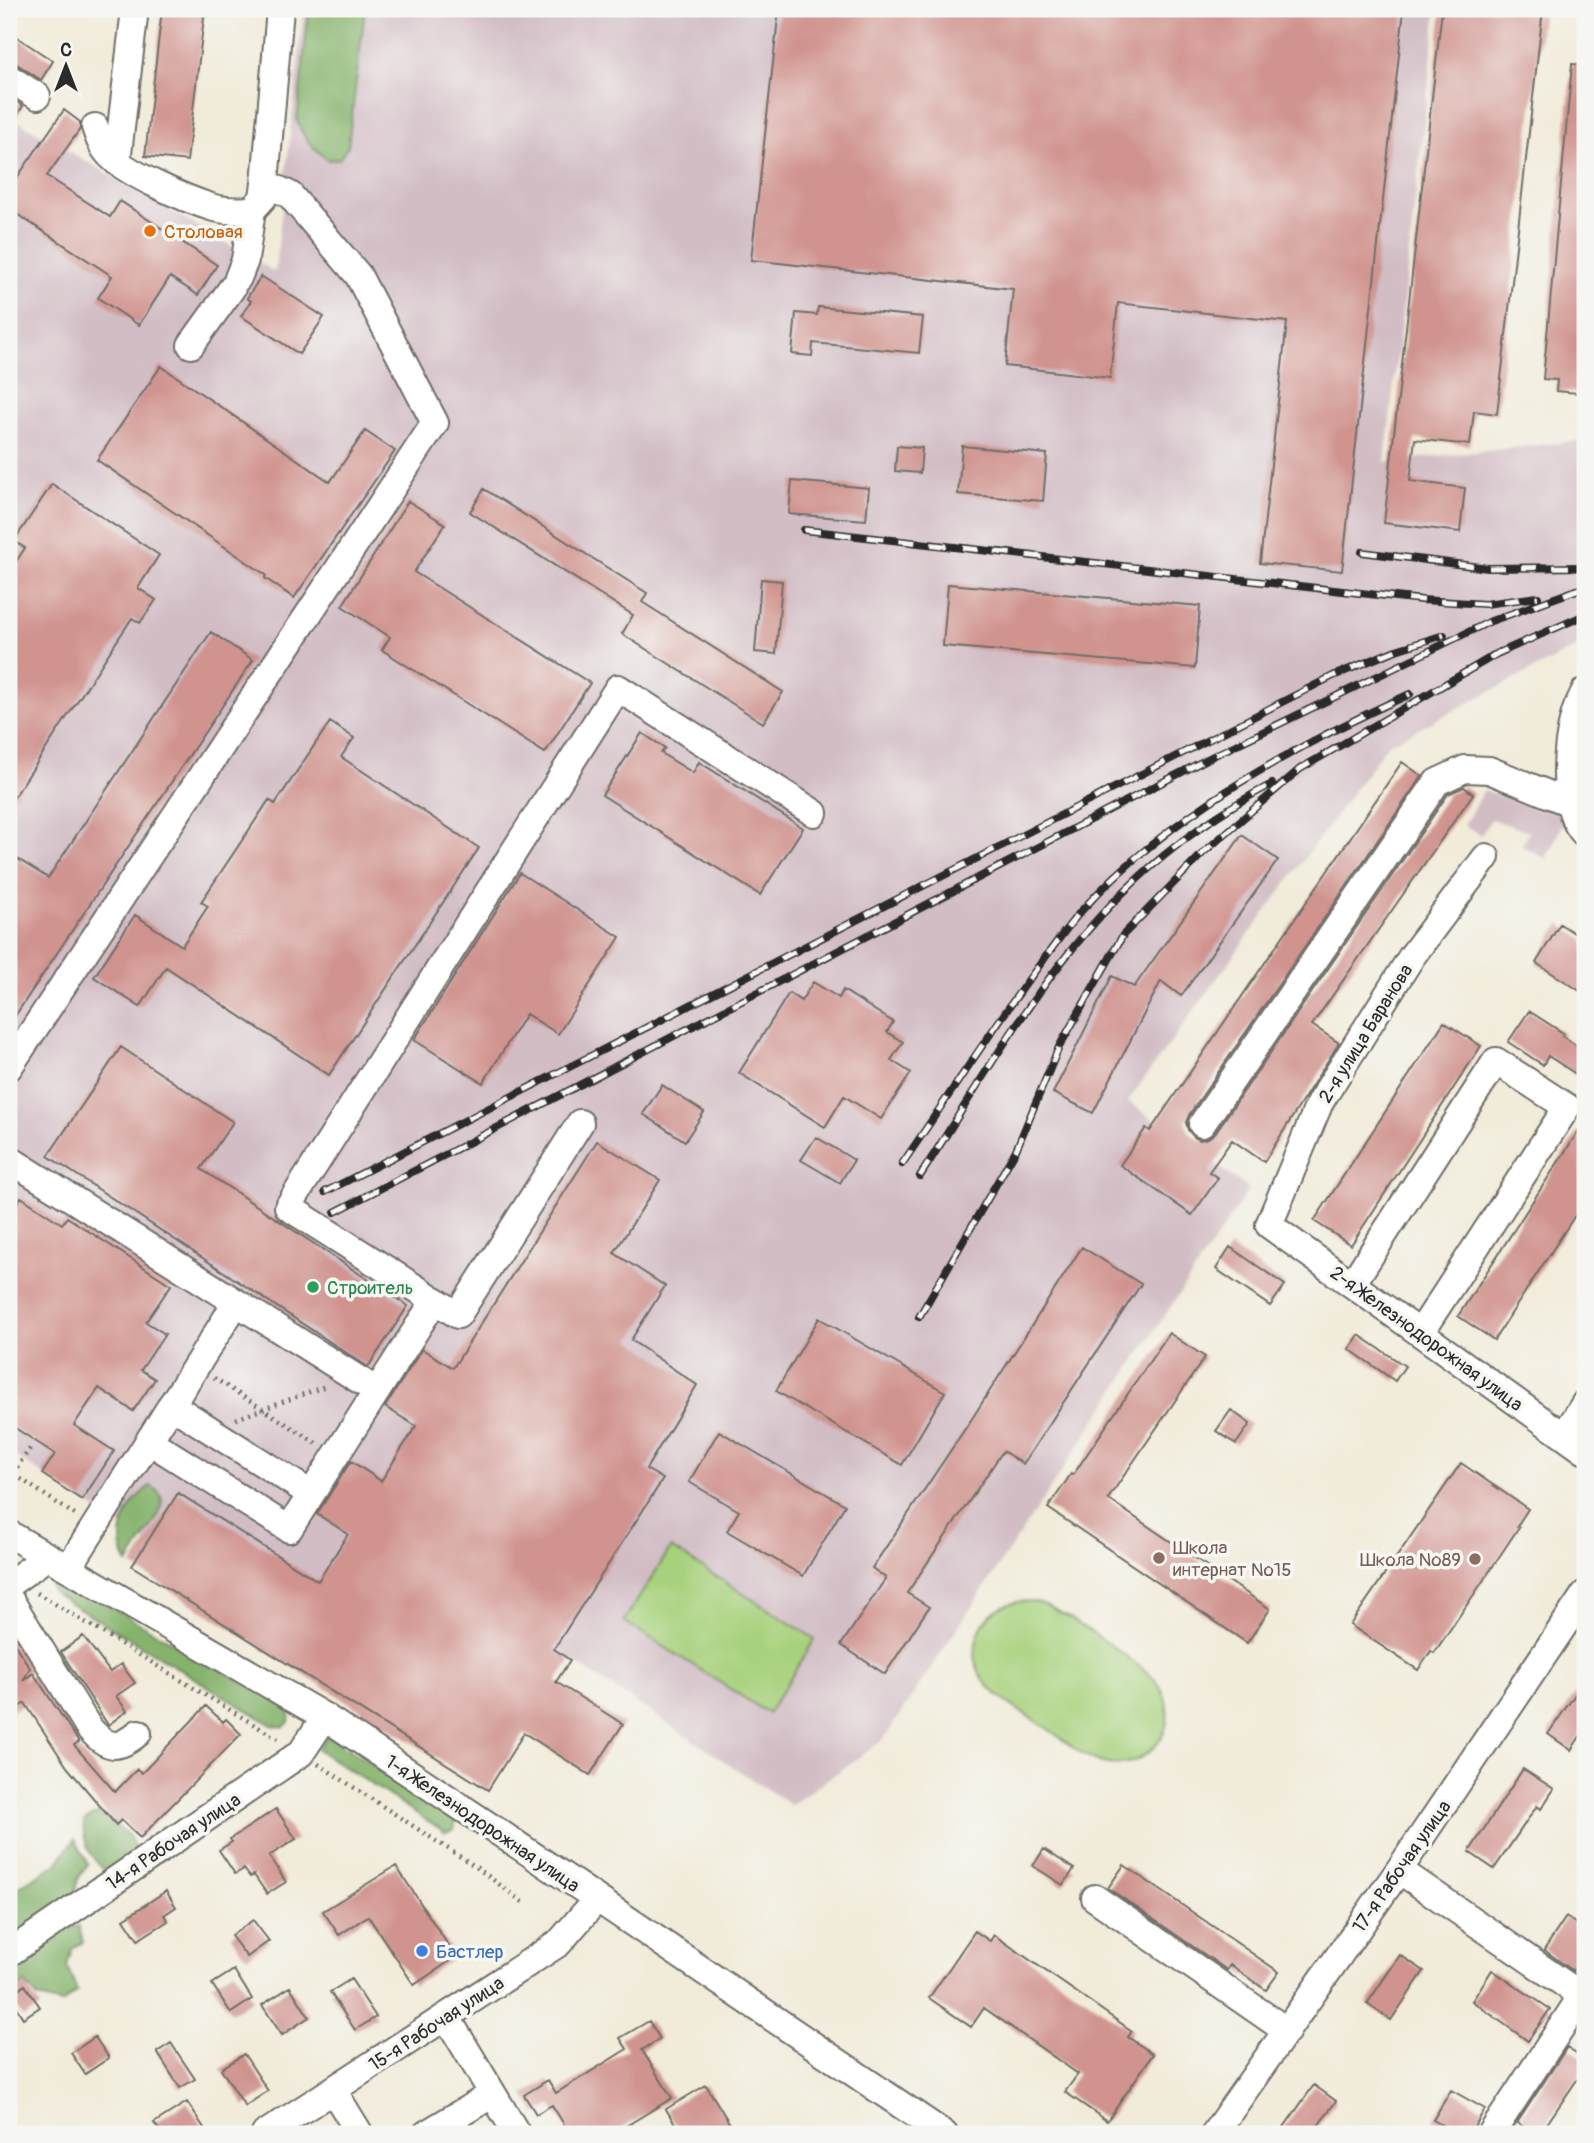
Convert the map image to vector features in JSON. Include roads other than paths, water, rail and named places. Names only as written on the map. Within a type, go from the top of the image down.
[{"type":"street","points":[[117,162],[135,9]]},
{"type":"street","points":[[191,345],[235,283],[245,260],[253,210],[263,198],[280,9]]},
{"type":"street","points":[[9,78],[37,96]]},
{"type":"street","points":[[95,127],[107,153],[142,178],[214,208],[253,210]]},
{"type":"street","points":[[9,1068],[435,423],[358,275],[290,195],[265,183]]},
{"type":"street","points":[[580,1123],[458,1315],[288,1207],[618,688],[814,813]]},
{"type":"street","points":[[1580,822],[1567,764],[1574,715],[1585,691]]},
{"type":"street","points":[[1202,1124],[1437,782],[1465,769],[1489,770],[1580,822]]},
{"type":"street","name":"2-я улица Баранова","points":[[1269,1224],[1320,1102],[1412,956],[1486,857]]},
{"type":"street","points":[[1352,1284],[1496,1061],[1576,1103],[1420,1333]]},
{"type":"street","points":[[9,1159],[377,1391]]},
{"type":"street","name":"2-я Железнодорожная улица","points":[[1269,1224],[1585,1451]]},
{"type":"street","points":[[149,1441],[289,1529],[435,1300]]},
{"type":"street","points":[[138,1733],[127,1743],[115,1746],[100,1740],[89,1728],[11,1587],[59,1562],[94,1527],[236,1303]]},
{"type":"street","points":[[1564,1436],[1585,1403]]},
{"type":"street","points":[[171,1405],[311,1494]]},
{"type":"street","name":"1-я Железнодорожная улица","points":[[9,1534],[325,1717],[944,2134]]},
{"type":"street","name":"17-я Рабочая улица","points":[[1214,2134],[1399,1870],[1585,1594]]},
{"type":"street","name":"14-я Рабочая улица","points":[[9,1953],[301,1753],[325,1717]]},
{"type":"street","points":[[1399,1870],[1584,1995],[1491,2134]]},
{"type":"street","points":[[1095,1898],[1286,2031]]},
{"type":"street","name":"15-я Рабочая улица","points":[[265,2134],[559,1943],[596,1899]]},
{"type":"street","points":[[446,2016],[517,2134]]},
{"type":"street","points":[[333,2090],[360,2134]]},
{"type":"street","points":[[426,2134],[493,2094]]},
{"type":"railway","points":[[804,530],[1422,600],[1485,604],[1538,597]]},
{"type":"railway","points":[[1362,552],[1488,568],[1585,567]]},
{"type":"railway","points":[[335,1212],[1213,756],[1491,621],[1585,587]]},
{"type":"railway","points":[[1492,656],[1585,615]]},
{"type":"railway","points":[[325,1192],[1333,676],[1396,650],[1444,635]]},
{"type":"railway","points":[[919,1317],[1016,1150],[1059,1047],[1123,935],[1204,852],[1300,769],[1500,652]]},
{"type":"railway","points":[[902,1164],[1007,1009],[1063,933],[1117,875],[1154,843],[1236,785],[1322,736],[1410,694]]},
{"type":"railway","points":[[920,1176],[1044,985],[1101,915],[1148,869],[1182,842],[1217,816],[1272,784]]},
{"type":"place","name":"Столовая","points":[[150,231]]},
{"type":"place","name":"Строитель","points":[[313,1287]]},
{"type":"place","name":"Школа интернат №15","points":[[1159,1558]]},
{"type":"place","name":"Школа №89","points":[[1475,1559]]},
{"type":"place","name":"Бастлер","points":[[422,1951]]}]
